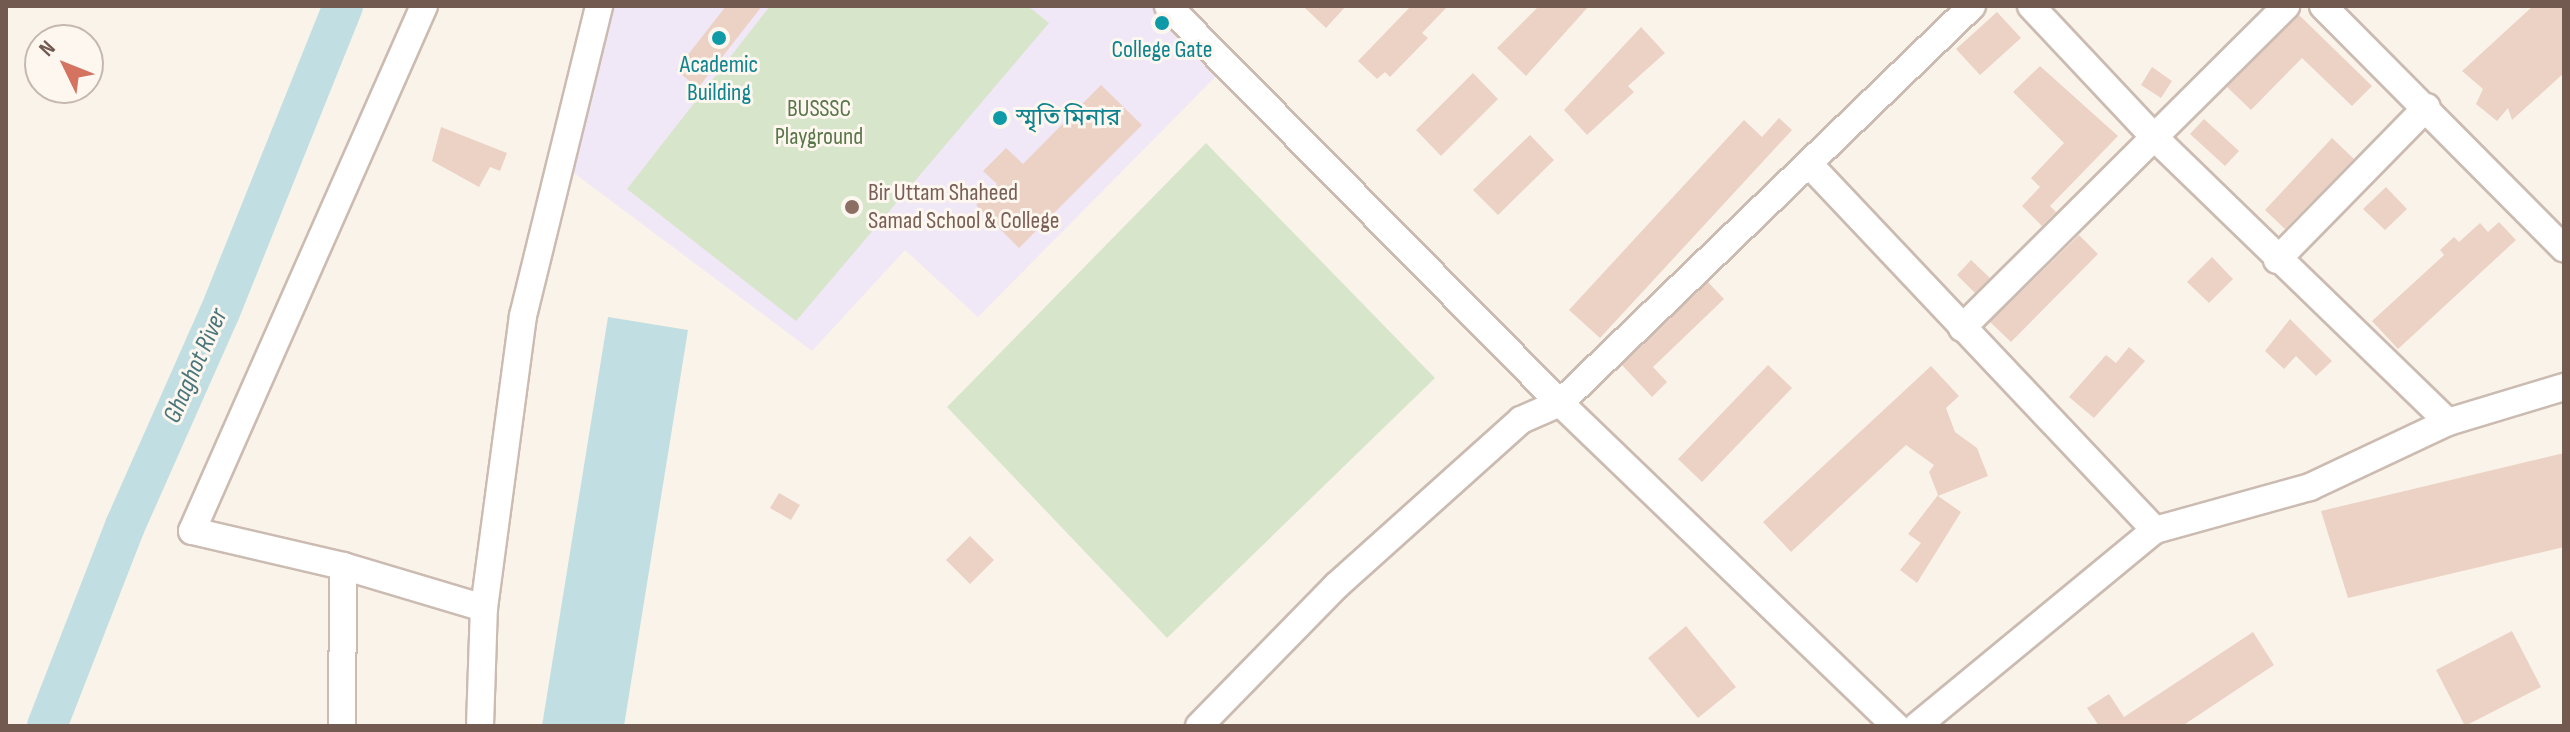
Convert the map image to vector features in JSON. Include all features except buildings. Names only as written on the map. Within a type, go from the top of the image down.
[{"type":"street","points":[[424,6],[192,531],[343,566],[484,608]]},
{"type":"street","points":[[480,726],[484,608],[523,316],[599,6]]},
{"type":"street","points":[[1168,6],[1560,403],[1896,726]]},
{"type":"street","points":[[1199,726],[1336,586],[1521,420],[1560,403],[1972,6]]},
{"type":"street","points":[[2031,6],[2155,138],[2277,260],[2448,422]]},
{"type":"street","points":[[1962,328],[2286,6]]},
{"type":"street","points":[[2323,6],[2427,107],[2564,249]]},
{"type":"street","points":[[2277,260],[2427,107]]},
{"type":"street","points":[[1809,164],[2155,530]]},
{"type":"street","points":[[1917,726],[2155,530],[2310,487],[2448,422],[2564,387]]},
{"type":"street","points":[[342,726],[343,566]]},
{"type":"shaded area","name":"Bir Uttam Shaheed Samad School & College","points":[[600,6],[1170,6],[1229,63],[978,317],[905,250],[812,351],[562,164]]},
{"type":"green space","name":"BUSSSC Playground","points":[[770,6],[1028,6],[1049,23],[796,321],[627,189]]},
{"type":"green space","points":[[1206,143],[1435,378],[1167,638],[947,407]]},
{"type":"water","points":[[608,317],[688,330],[624,726],[542,726]]},
{"type":"waterway","name":"Ghaghot River","points":[[47,726],[125,526],[220,312],[343,6]]},
{"type":"place","name":"College Gate","points":[[1162,23]]},
{"type":"place","name":"Academic Building","points":[[719,38]]},
{"type":"place","name":"স্মৃতি মিনার","points":[[1000,118]]},
{"type":"place","name":"Bir Uttam Shaheed Samad School & College","points":[[852,207]]}]
